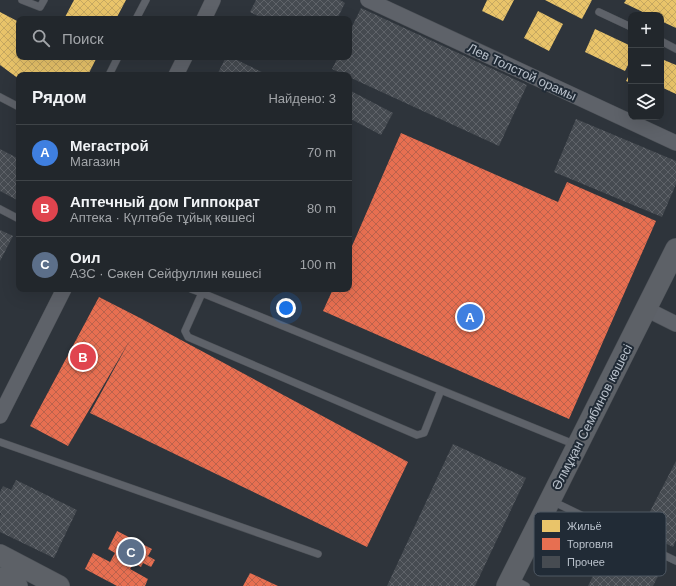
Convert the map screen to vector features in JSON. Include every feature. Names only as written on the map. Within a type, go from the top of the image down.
[{"type":"street","points":[[206,16],[214,0]]},
{"type":"street","name":"Лев Толстой орамы","points":[[368,0],[676,144]]},
{"type":"street","points":[[178,72],[184,60]]},
{"type":"street","name":"Әлмұқан Сембинов көшесі","points":[[545,512],[676,249]]},
{"type":"street","points":[[0,416],[62,292]]},
{"type":"street","points":[[646,309],[676,324]]},
{"type":"street","name":"Әлмұқан Сембинов көшесі","points":[[515,583],[534,538]]},
{"type":"street","points":[[0,555],[59,586]]},
{"type":"street","points":[[0,578],[16,586]]},
{"type":"lane","points":[[22,0],[40,7],[44,0]]},
{"type":"lane","points":[[138,16],[146,0]]},
{"type":"lane","points":[[599,12],[628,26]]},
{"type":"lane","points":[[664,43],[676,49]]},
{"type":"lane","points":[[110,72],[116,60]]},
{"type":"lane","points":[[0,97],[16,105]]},
{"type":"lane","points":[[0,209],[16,217]]},
{"type":"lane","points":[[203,292],[185,330],[188,337],[417,435],[424,432],[441,390]]},
{"type":"lane","points":[[205,292],[578,445]]},
{"type":"lane","points":[[0,442],[318,554]]},
{"type":"lane","points":[[550,500],[575,512]]},
{"type":"lane","points":[[666,556],[676,561]]},
{"type":"building: Жильё","points":[[74,0],[126,0],[118,16],[66,16]]},
{"type":"building: Жильё","points":[[487,0],[514,0],[503,21],[482,11]]},
{"type":"building: Жильё","points":[[545,0],[592,0],[582,19]]},
{"type":"building: Жильё","points":[[626,0],[676,0],[676,28],[664,22],[664,12],[643,12],[624,3]]},
{"type":"building: Жильё","points":[[538,11],[563,24],[549,51],[524,38]]},
{"type":"building: Жильё","points":[[0,12],[16,20],[16,60],[96,60],[90,72],[16,72],[16,77],[0,65]]},
{"type":"building: Жильё","points":[[595,29],[628,45],[628,65],[625,71],[585,52]]},
{"type":"building: Жильё","points":[[664,60],[676,65],[676,94],[664,88]]},
{"type":"building: Торговля","points":[[401,133],[558,202],[567,182],[656,221],[569,419],[323,311],[332,292],[352,292],[352,246]]},
{"type":"building: Торговля","points":[[99,297],[408,462],[367,547],[90,413],[130,340],[68,446],[30,426]]},
{"type":"building: Торговля","points":[[117,531],[152,549],[148,556],[155,560],[151,567],[143,563],[141,567],[134,563],[130,569],[148,579],[145,586],[117,586],[85,569],[93,553],[110,562],[115,553],[108,549]]},
{"type":"building: Торговля","points":[[250,573],[278,586],[243,586]]},
{"type":"building: Прочее","points":[[256,0],[340,0],[345,3],[338,16],[258,16],[250,12]]},
{"type":"building: Прочее","points":[[361,8],[527,85],[499,146],[352,78],[352,72],[338,72],[332,69],[336,60],[352,60],[352,27]]},
{"type":"building: Прочее","points":[[224,60],[237,60],[262,72],[218,72]]},
{"type":"building: Прочее","points":[[352,92],[393,113],[381,135],[352,120]]},
{"type":"building: Прочее","points":[[576,119],[676,161],[676,184],[662,217],[554,172]]},
{"type":"building: Прочее","points":[[0,149],[16,157],[16,199],[0,191]]},
{"type":"building: Прочее","points":[[0,230],[13,236],[0,261]]},
{"type":"building: Прочее","points":[[453,444],[526,478],[475,586],[387,586]]},
{"type":"building: Прочее","points":[[676,461],[676,540],[673,547],[666,544],[666,512],[650,512]]},
{"type":"building: Прочее","points":[[16,480],[77,510],[54,558],[0,532],[0,492],[3,486],[11,490]]},
{"type":"building: Прочее","points":[[593,576],[658,576],[653,586],[588,586]]},
{"type":"place","name":"Мегастрой","points":[[470,317]]},
{"type":"place","name":"Аптечный дом Гиппократ","points":[[83,357]]},
{"type":"place","name":"Оил","points":[[131,552]]}]
